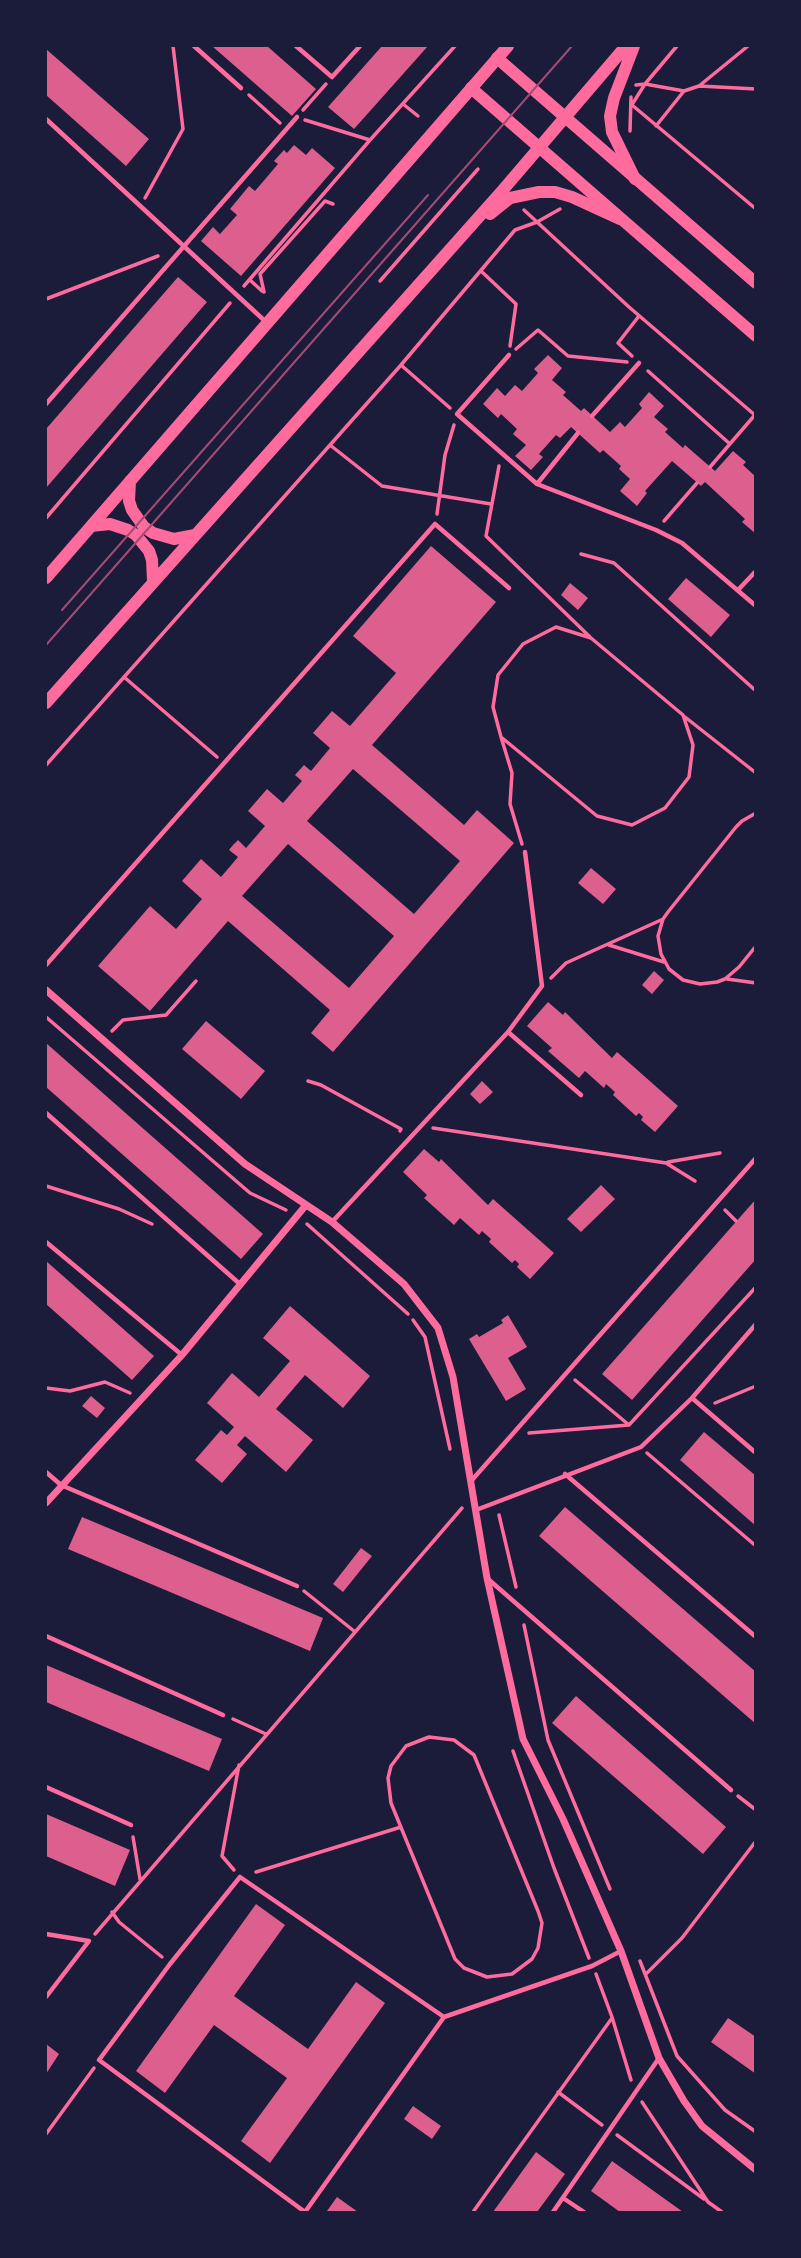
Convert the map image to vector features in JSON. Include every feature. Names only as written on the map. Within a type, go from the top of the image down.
[{"type":"main road","points":[[46,578],[508,46]]},
{"type":"main road","points":[[46,703],[467,231],[626,46]]},
{"type":"main road","points":[[634,46],[610,116],[612,132],[635,179]]},
{"type":"main road","points":[[497,58],[755,283]]},
{"type":"main road","points":[[471,88],[755,336]]},
{"type":"main road","points":[[467,231],[510,198],[539,192],[555,192],[572,197],[620,219]]},
{"type":"main road","points":[[130,481],[129,501],[144,527],[163,537],[174,539],[195,535]]},
{"type":"main road","points":[[91,526],[110,524],[136,535],[143,542],[152,560],[153,581]]},
{"type":"street","points":[[46,990],[245,1164],[332,1222],[404,1284],[438,1328],[453,1377],[487,1578],[523,1739],[562,1818],[621,1951],[659,2057],[702,2126],[755,2170]]},
{"type":"street","points":[[46,1503],[182,1355],[306,1205]]},
{"type":"lane","points":[[194,46],[241,88]]},
{"type":"lane","points":[[296,46],[332,77]]},
{"type":"lane","points":[[327,83],[360,46]]},
{"type":"lane","points":[[46,404],[297,117]]},
{"type":"lane","points":[[46,119],[266,322]]},
{"type":"lane","points":[[509,355],[457,414],[537,484],[682,542],[755,606]]},
{"type":"lane","points":[[592,416],[639,363]]},
{"type":"lane","points":[[537,484],[578,433]]},
{"type":"lane","points":[[46,965],[435,524],[509,588]]},
{"type":"lane","points":[[738,590],[755,570]]},
{"type":"lane","points":[[332,1222],[508,1032],[542,986],[525,852]]},
{"type":"lane","points":[[508,1032],[581,1095]]},
{"type":"lane","points":[[46,1113],[241,1285]]},
{"type":"lane","points":[[472,1480],[755,1158]]},
{"type":"lane","points":[[46,1242],[182,1355]]},
{"type":"lane","points":[[476,1510],[640,1447],[692,1398],[755,1324]]},
{"type":"lane","points":[[692,1398],[755,1453]]},
{"type":"lane","points":[[46,1472],[61,1485],[297,1586]]},
{"type":"lane","points":[[565,1474],[755,1637]]},
{"type":"lane","points":[[487,1578],[731,1790]]},
{"type":"lane","points":[[46,1636],[223,1715]]},
{"type":"lane","points":[[46,1787],[131,1825]]},
{"type":"lane","points":[[444,2017],[240,1877],[170,1964],[99,2060],[304,2212],[444,2017],[592,1966],[621,1951]]},
{"type":"lane","points":[[46,1934],[89,1941],[46,1997]]},
{"type":"lane","points":[[553,2213],[659,2057]]},
{"type":"lane","points":[[563,2198],[584,2213]]},
{"type":"path","points":[[140,206],[183,129],[173,46]]},
{"type":"path","points":[[46,518],[370,140],[455,46]]},
{"type":"path","points":[[630,133],[632,105],[645,84],[677,46]]},
{"type":"path","points":[[629,86],[645,84],[684,91],[699,86],[748,46]]},
{"type":"path","points":[[318,65],[327,83],[297,117],[370,140]]},
{"type":"path","points":[[699,86],[755,89]]},
{"type":"path","points":[[241,88],[286,129]]},
{"type":"path","points":[[656,126],[684,91]]},
{"type":"path","points":[[403,104],[418,116]]},
{"type":"path","points":[[632,105],[755,209]]},
{"type":"path","points":[[380,281],[478,169]]},
{"type":"path","points":[[249,280],[264,292],[260,274],[325,201],[333,204],[323,196]]},
{"type":"path","points":[[46,765],[401,365],[516,230],[565,206]]},
{"type":"path","points":[[523,209],[639,316],[755,416],[710,467]]},
{"type":"path","points":[[46,299],[184,246]]},
{"type":"path","points":[[481,271],[516,304],[509,355]]},
{"type":"path","points":[[639,316],[618,343],[730,444]]},
{"type":"path","points":[[509,355],[538,330],[568,356],[639,363]]},
{"type":"path","points":[[401,365],[457,414],[445,455],[435,524]]},
{"type":"path","points":[[330,445],[382,486],[491,504]]},
{"type":"path","points":[[502,453],[486,536],[591,638],[755,773]]},
{"type":"path","points":[[656,530],[697,482]]},
{"type":"path","points":[[581,554],[614,563],[755,691]]},
{"type":"path","points":[[525,852],[510,804],[512,773],[493,706],[498,675],[523,644],[556,627],[591,638]]},
{"type":"path","points":[[124,677],[224,763]]},
{"type":"path","points":[[501,737],[597,816],[632,825],[664,808],[689,777],[693,745],[683,716]]},
{"type":"path","points":[[755,813],[736,827],[663,919],[658,936],[664,962],[676,975],[691,983],[708,984],[725,979],[755,983]]},
{"type":"path","points":[[542,986],[566,963],[663,919]]},
{"type":"path","points":[[608,945],[664,962]]},
{"type":"path","points":[[725,979],[739,967],[755,946]]},
{"type":"path","points":[[112,1031],[123,1020],[166,1015],[196,981]]},
{"type":"path","points":[[46,1017],[250,1193],[298,1216]]},
{"type":"path","points":[[309,1081],[401,1129],[392,1139]]},
{"type":"path","points":[[420,1126],[666,1163],[720,1153]]},
{"type":"path","points":[[666,1163],[695,1181]]},
{"type":"path","points":[[46,1186],[119,1209],[156,1226]]},
{"type":"path","points":[[732,1202],[725,1210],[736,1221]]},
{"type":"path","points":[[511,1435],[628,1425],[755,1287]]},
{"type":"path","points":[[574,1380],[628,1425]]},
{"type":"path","points":[[46,1388],[70,1391],[105,1382],[141,1399]]},
{"type":"path","points":[[703,1408],[755,1387]]},
{"type":"path","points":[[640,1447],[755,1546]]},
{"type":"path","points":[[89,1941],[463,1506]]},
{"type":"path","points":[[499,1515],[548,1740],[615,1900]]},
{"type":"path","points":[[297,1586],[354,1631]]},
{"type":"path","points":[[223,1715],[266,1734]]},
{"type":"path","points":[[429,1737],[442,1737],[465,1746],[480,1766],[542,1923],[538,1948],[523,1968],[500,1977],[487,1977],[475,1974],[455,1959],[401,1827],[388,1791],[388,1779],[397,1755],[406,1746],[429,1737]]},
{"type":"path","points":[[240,1764],[222,1856],[240,1877],[401,1827]]},
{"type":"path","points":[[731,1790],[755,1810]]},
{"type":"path","points":[[131,1825],[140,1879]]},
{"type":"path","points":[[646,1973],[682,1938],[755,1841]]},
{"type":"path","points":[[112,1912],[119,1923],[170,1964]]},
{"type":"path","points":[[640,1961],[677,2056],[725,2110],[755,2132]]},
{"type":"path","points":[[473,2213],[612,2017]]},
{"type":"path","points":[[46,2134],[99,2060]]},
{"type":"path","points":[[558,2092],[708,2203]]},
{"type":"building","points":[[212,46],[267,46],[316,89],[292,116]]},
{"type":"building","points":[[382,46],[428,46],[354,129],[328,107]]},
{"type":"building","points":[[46,49],[149,139],[126,166],[46,95]]},
{"type":"building","points":[[294,145],[306,155],[312,148],[335,168],[241,276],[201,241],[213,227],[220,234],[237,215],[230,209],[249,186],[255,191],[278,164],[274,161],[284,150],[287,153]]},
{"type":"building","points":[[178,277],[207,302],[46,488],[46,429]]},
{"type":"building","points":[[548,355],[562,368],[552,380],[566,392],[563,395],[581,411],[584,408],[610,432],[620,422],[625,427],[642,408],[639,404],[649,392],[664,406],[654,417],[668,429],[665,432],[683,448],[685,445],[715,471],[733,451],[746,462],[743,465],[756,477],[756,534],[742,522],[745,519],[705,482],[701,486],[672,461],[645,491],[647,493],[637,506],[620,491],[630,479],[619,469],[621,466],[603,450],[600,453],[571,427],[560,438],[556,435],[539,454],[543,457],[531,470],[515,456],[526,445],[513,434],[517,429],[501,414],[498,418],[483,404],[497,388],[505,396],[515,385],[522,391],[538,373],[534,369]]},
{"type":"building","points":[[431,546],[496,602],[372,745],[464,825],[477,810],[514,843],[333,1052],[311,1033],[330,1010],[228,921],[150,1011],[98,966],[150,906],[176,929],[202,899],[182,881],[201,859],[221,877],[238,857],[229,850],[233,845],[238,840],[246,848],[265,826],[248,811],[267,789],[283,803],[302,781],[295,775],[304,765],[311,771],[330,748],[313,733],[332,711],[350,726],[396,673],[353,636]],"holes":[[[353,769],[460,861],[414,914],[307,821]],[[288,844],[394,936],[349,988],[242,896]]]},
{"type":"building","points":[[686,578],[730,615],[711,637],[668,599]]},
{"type":"building","points":[[570,583],[588,598],[578,610],[561,595]]},
{"type":"building","points":[[591,868],[616,889],[603,904],[578,883]]},
{"type":"building","points":[[654,971],[664,980],[652,994],[642,985]]},
{"type":"building","points":[[548,1002],[563,1015],[565,1012],[612,1058],[617,1052],[678,1106],[655,1132],[641,1120],[643,1117],[639,1113],[636,1116],[613,1095],[615,1092],[606,1084],[604,1088],[585,1071],[579,1078],[548,1051],[552,1048],[527,1026]]},
{"type":"building","points":[[206,1021],[265,1071],[241,1099],[182,1049]]},
{"type":"building","points":[[46,1043],[263,1234],[241,1259],[46,1087]]},
{"type":"building","points":[[482,1081],[493,1092],[480,1104],[470,1094]]},
{"type":"building","points":[[424,1149],[439,1162],[441,1159],[488,1205],[493,1199],[554,1253],[530,1279],[517,1267],[519,1264],[515,1260],[512,1263],[489,1242],[491,1239],[482,1231],[479,1235],[460,1218],[454,1225],[424,1198],[427,1195],[403,1172]]},
{"type":"building","points":[[601,1185],[615,1199],[581,1232],[567,1219]]},
{"type":"building","points":[[756,1199],[756,1259],[632,1400],[602,1374]]},
{"type":"building","points":[[46,1261],[154,1356],[132,1380],[46,1304]]},
{"type":"building","points":[[290,1306],[370,1376],[343,1408],[305,1375],[276,1409],[313,1440],[286,1472],[245,1436],[237,1445],[247,1454],[222,1483],[195,1460],[221,1430],[227,1435],[234,1427],[207,1403],[232,1373],[259,1397],[290,1361],[263,1338]]},
{"type":"building","points":[[508,1315],[527,1347],[508,1358],[526,1389],[506,1401],[469,1339],[477,1334],[479,1337],[503,1323],[501,1320]]},
{"type":"building","points":[[91,1396],[105,1408],[97,1418],[82,1406]]},
{"type":"building","points":[[704,1432],[756,1476],[756,1526],[680,1460]]},
{"type":"building","points":[[565,1507],[756,1672],[756,1724],[539,1536]]},
{"type":"building","points":[[82,1517],[323,1618],[310,1651],[68,1549]]},
{"type":"building","points":[[361,1548],[372,1556],[343,1592],[333,1584]]},
{"type":"building","points":[[46,1665],[222,1739],[209,1771],[46,1702]]},
{"type":"building","points":[[576,1696],[726,1827],[703,1854],[552,1723]]},
{"type":"building","points":[[46,1814],[130,1850],[115,1886],[46,1856]]},
{"type":"building","points":[[256,1904],[285,1925],[234,1996],[308,2049],[356,1982],[385,2003],[270,2163],[241,2141],[287,2078],[214,2025],[165,2093],[136,2071]]},
{"type":"building","points":[[728,2018],[756,2037],[756,2074],[711,2042]]},
{"type":"building","points":[[46,2044],[59,2054],[46,2074]]},
{"type":"building","points":[[413,2106],[441,2126],[432,2139],[404,2119]]},
{"type":"building","points":[[536,2152],[565,2174],[537,2212],[493,2212]]},
{"type":"building","points":[[612,2161],[683,2212],[620,2212],[591,2191]]},
{"type":"building","points":[[337,2197],[358,2212],[327,2211]]},
{"type":"tram line","points":[[46,645],[572,46]]},
{"type":"tram line","points":[[62,610],[428,195]]}]
